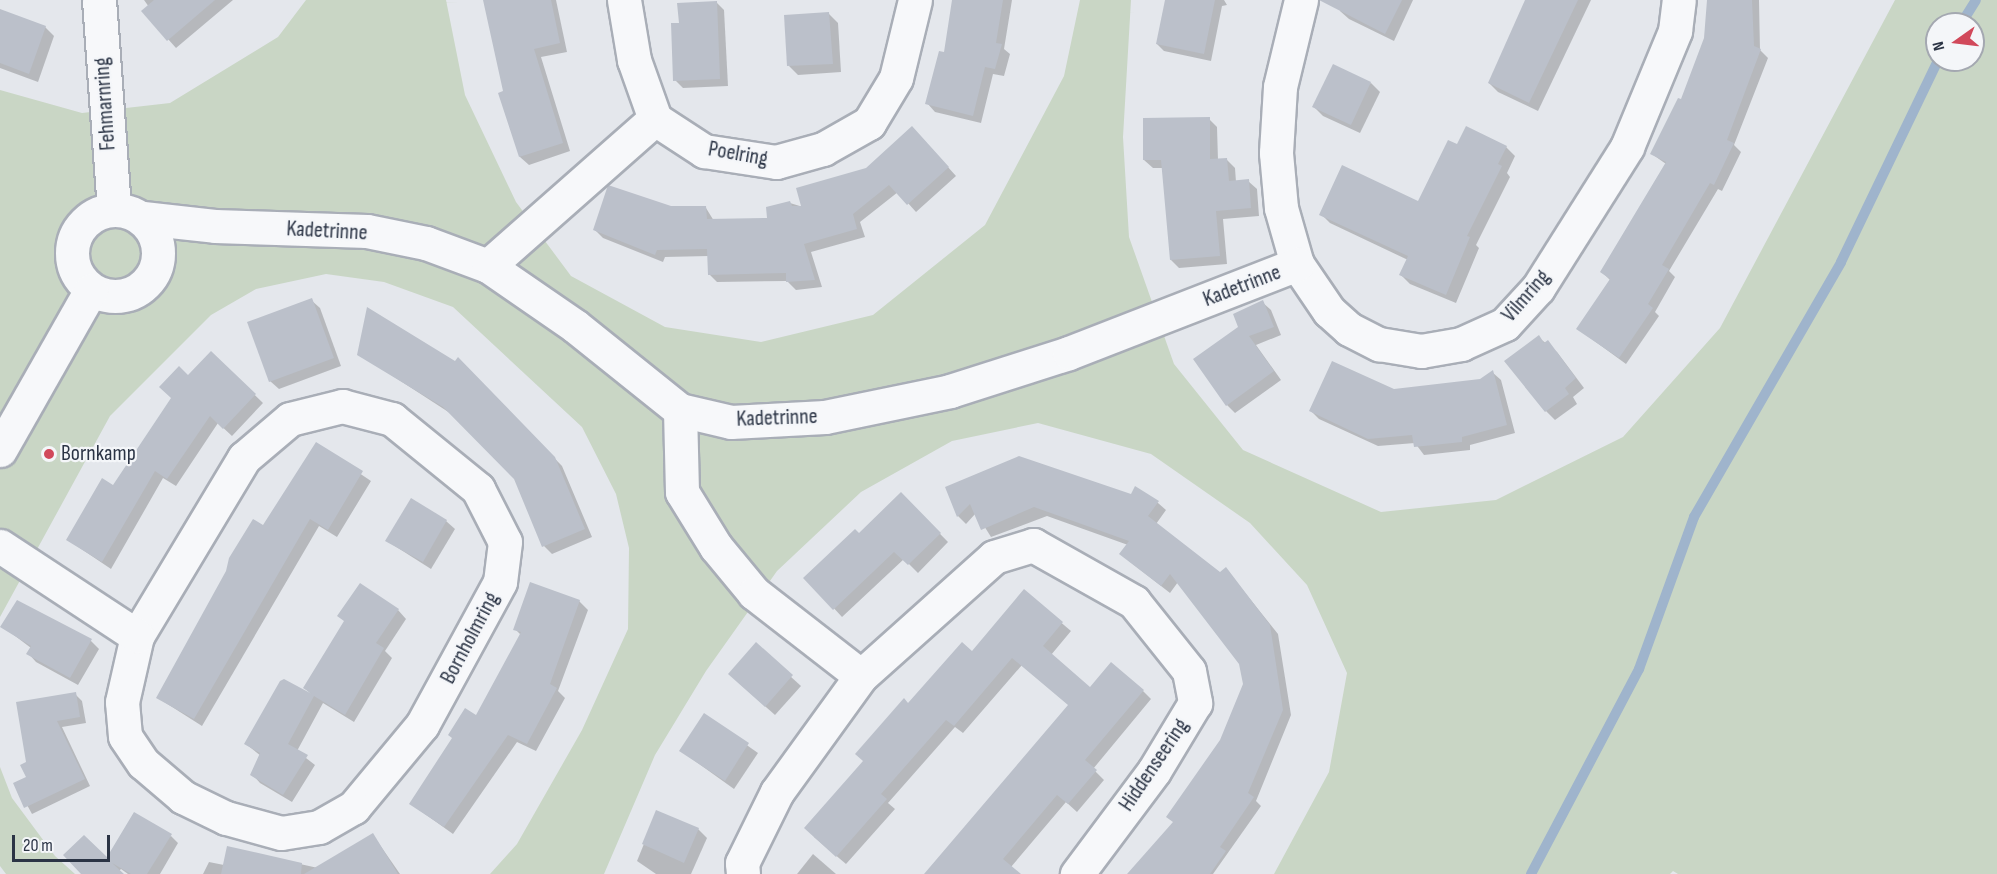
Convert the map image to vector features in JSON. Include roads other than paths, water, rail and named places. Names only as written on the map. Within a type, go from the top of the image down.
[{"type":"street","name":"Fehmarnring","points":[[99,0],[128,213]]},
{"type":"street","points":[[488,266],[655,119],[634,60],[624,0]]},
{"type":"street","name":"Poelring","points":[[655,119],[704,151],[776,162],[823,150],[869,123],[896,78],[915,0]]},
{"type":"street","name":"Vilmring","points":[[1301,0],[1280,87],[1276,153],[1281,208],[1297,264],[1329,310],[1349,329],[1379,344],[1421,351],[1461,344],[1506,324],[1538,288],[1627,147],[1675,31],[1679,0]]},
{"type":"street","name":"Kadetrinne","points":[[91,290],[73,268],[72,241],[87,217],[128,213],[215,226],[366,231],[426,243],[488,266],[575,326],[680,410],[731,422],[825,417],[950,392],[1069,353],[1297,264]]},
{"type":"street","points":[[0,450],[91,290],[112,297],[135,293],[152,279],[159,258],[156,236],[128,213]]},
{"type":"street","name":"Bornholmring","points":[[342,406],[392,419],[478,489],[505,542],[500,582],[422,725],[354,807],[319,827],[281,833],[226,818],[183,797],[143,763],[125,736],[122,702],[137,636],[244,458],[290,419],[342,406]]},
{"type":"street","points":[[680,410],[682,492],[716,547],[754,593],[861,676]]},
{"type":"street","name":"Hiddenseering","points":[[743,874],[742,863],[777,792],[861,676],[994,557],[1032,545],[1134,602],[1189,671],[1195,703],[1154,771],[1077,874]]},
{"type":"street","points":[[0,546],[137,636]]},
{"type":"waterway","points":[[1968,12],[1976,0]]},
{"type":"waterway","points":[[1531,874],[1639,669],[1694,517],[1841,262],[1932,72]]},
{"type":"place","name":"Bornkamp","points":[[49,454]]}]
